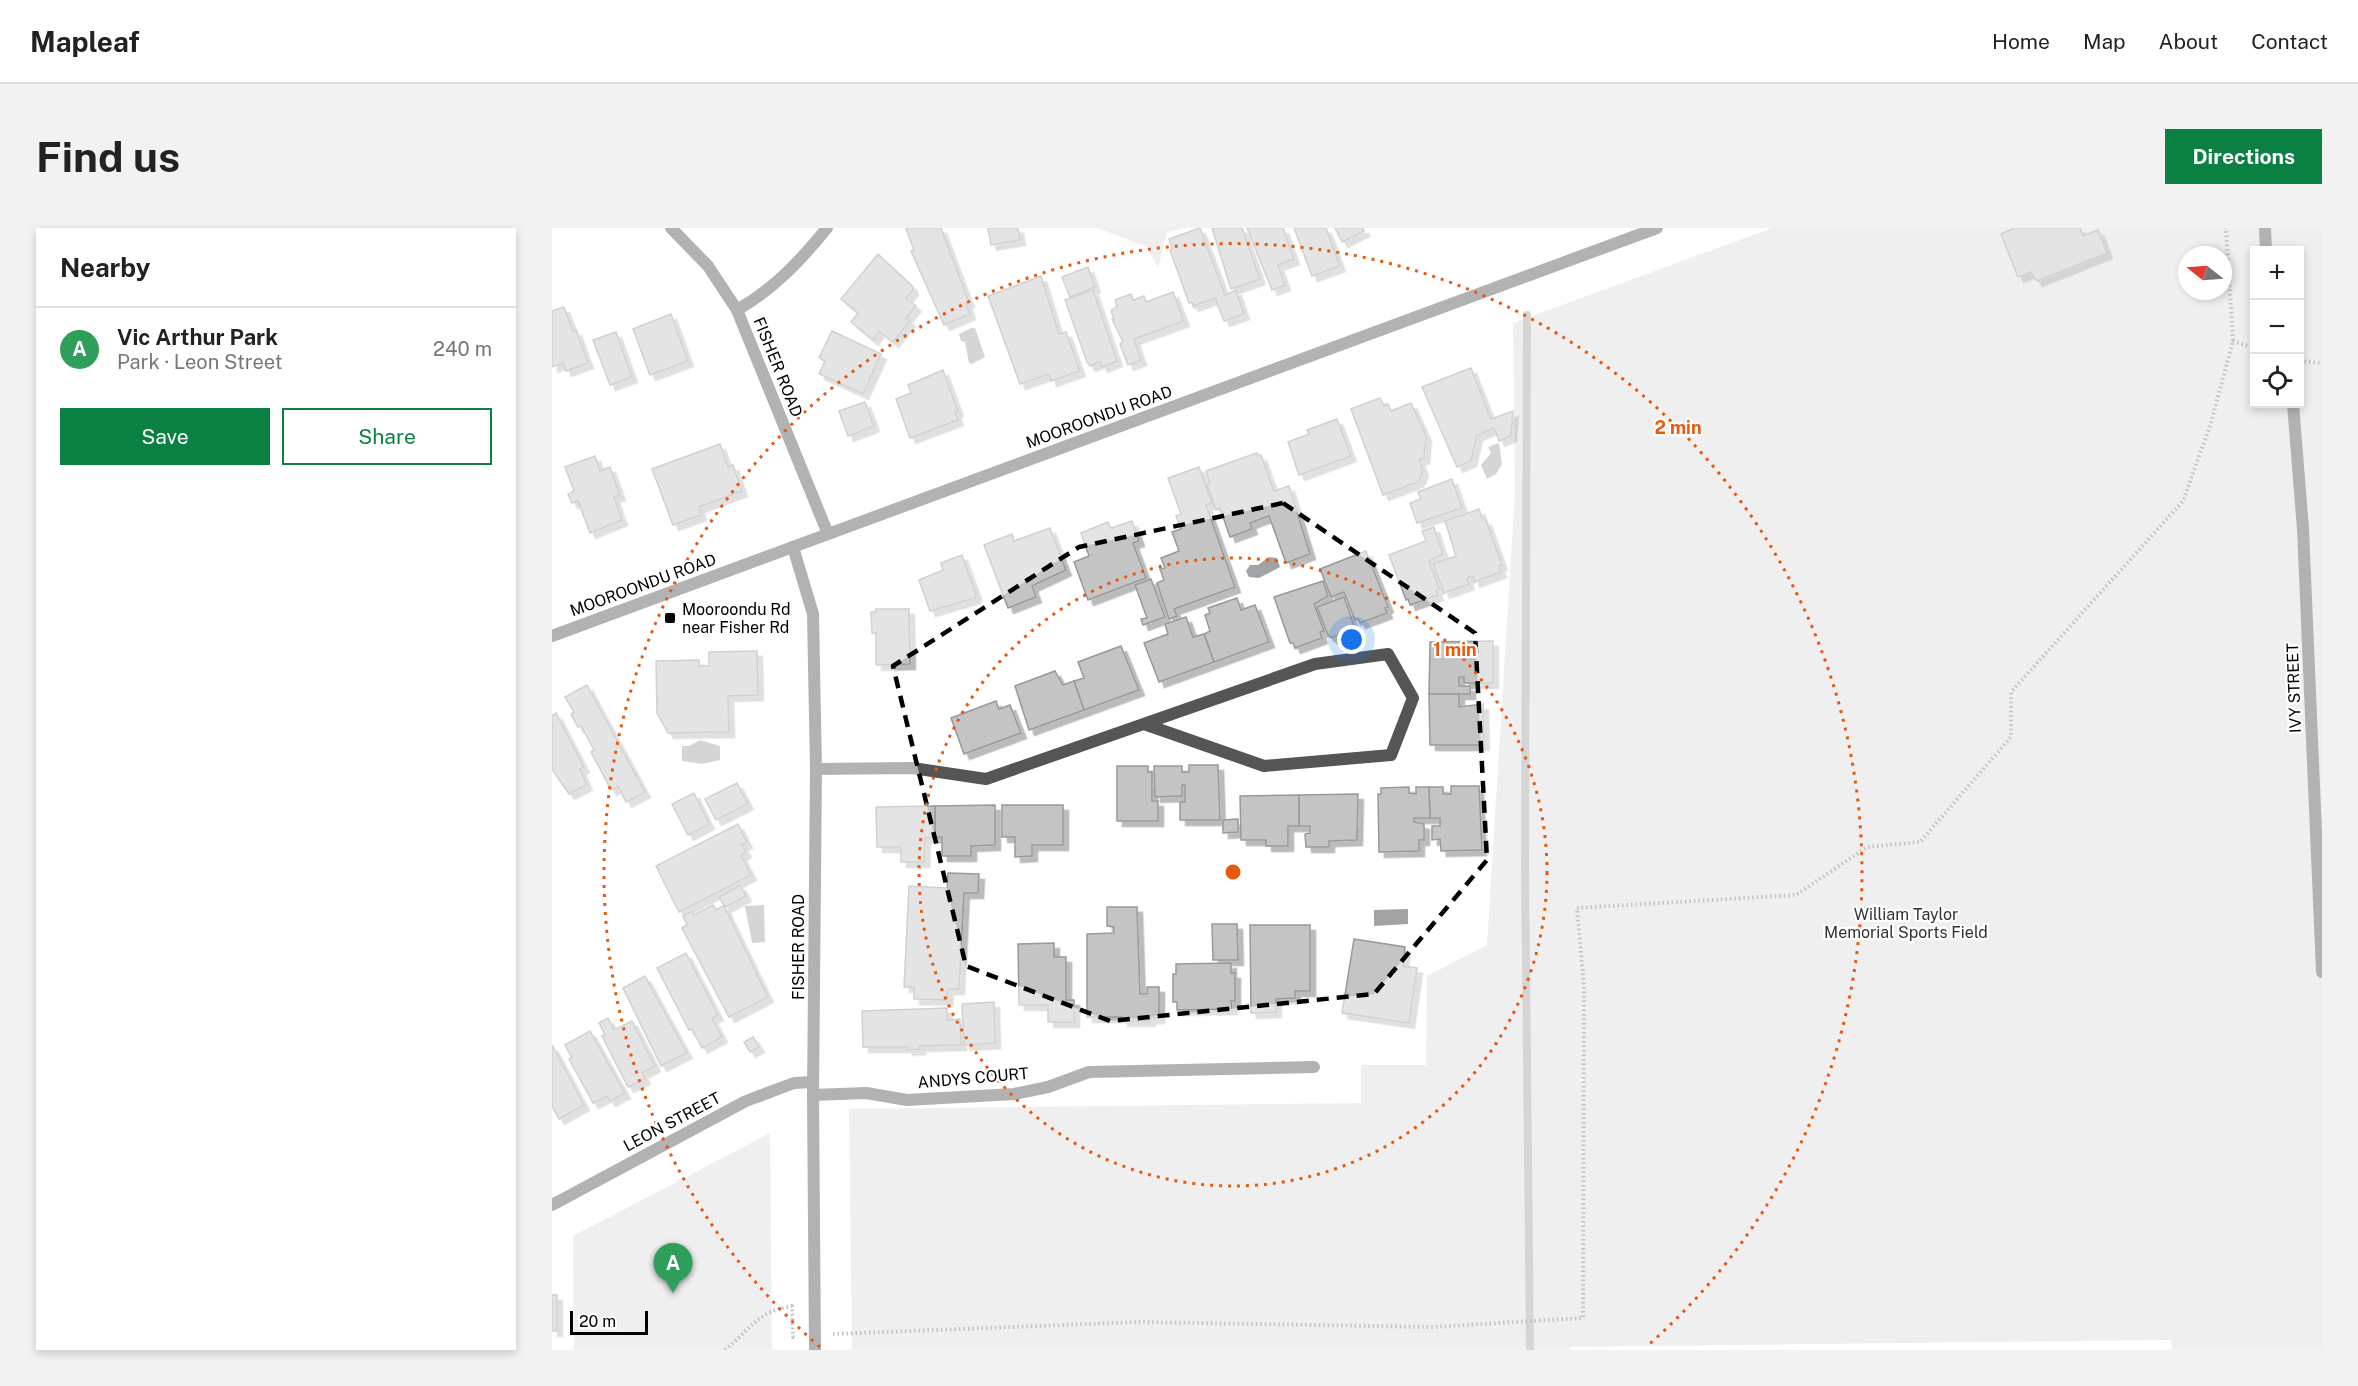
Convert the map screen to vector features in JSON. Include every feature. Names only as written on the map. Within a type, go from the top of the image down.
[{"type":"street","name":"FISHER ROAD","points":[[671,228],[708,267],[736,310],[828,534]]},
{"type":"street","points":[[736,310],[762,295],[795,266],[827,228]]},
{"type":"street","name":"MOOROONDU ROAD","points":[[552,636],[1657,228]]},
{"type":"street","points":[[2265,228],[2266,246]]},
{"type":"street","name":"IVY STREET","points":[[2293,408],[2303,529],[2322,972]]},
{"type":"street","name":"FISHER ROAD","points":[[793,548],[813,614],[816,769],[813,1088],[815,1350]]},
{"type":"street","points":[[816,769],[912,768],[986,779],[1315,664],[1388,654],[1413,698],[1390,755],[1264,766],[1144,724]]},
{"type":"street","name":"ANDYS COURT","points":[[813,1088],[919,1100],[1014,1094],[1048,1087],[1089,1072],[1314,1067]]},
{"type":"street","name":"LEON STREET","points":[[552,1205],[746,1101],[794,1083],[813,1088]]},
{"type":"path","points":[[725,1350],[760,1316],[776,1308],[792,1306],[793,1337],[1139,1322],[1432,1328],[1584,1318],[1584,987],[1577,908],[1796,895],[1866,847],[1920,842],[2011,737],[2011,692],[2184,501],[2210,426],[2233,341],[2226,228]]},
{"type":"path","points":[[2233,341],[2250,347]]},
{"type":"path","points":[[2304,361],[2322,363]]},
{"type":"highlighted area","points":[[1283,503],[1475,633],[1487,860],[1374,994],[1110,1021],[966,966],[893,666],[1079,547]]},
{"type":"green space","points":[[1098,228],[1184,228],[1167,232],[1158,268],[1147,247]]},
{"type":"green space","name":"William Taylor Memorial Sports Field","points":[[1772,228],[2322,228],[2322,1350],[2172,1350],[2171,1340],[1570,1347],[1570,1350],[852,1350],[849,1109],[1361,1103],[1361,1065],[1426,1065],[1427,976],[1487,945],[1515,493],[1513,323]]},
{"type":"green space","points":[[770,1133],[772,1350],[574,1350],[573,1236]]},
{"type":"shaded area","points":[[975,328],[985,357],[972,364],[969,363],[965,342],[961,341],[959,334]]},
{"type":"shaded area","points":[[1499,443],[1502,464],[1496,474],[1487,479],[1481,465],[1491,453],[1488,447]]},
{"type":"shaded area","points":[[1269,557],[1277,558],[1280,567],[1259,578],[1249,577],[1246,571],[1250,565],[1258,565]]},
{"type":"shaded area","points":[[700,740],[720,746],[720,760],[702,764],[682,761],[682,746],[689,746]]},
{"type":"shaded area","points":[[764,905],[765,942],[752,943],[745,906]]},
{"type":"shaded area","points":[[1408,909],[1408,924],[1374,926],[1374,910]]},
{"type":"building","points":[[941,228],[969,302],[966,303],[970,314],[944,325],[911,251],[914,250],[906,229]]},
{"type":"building","points":[[988,228],[1018,228],[1020,240],[991,245]]},
{"type":"building","points":[[1200,228],[1225,295],[1236,290],[1244,314],[1224,321],[1215,298],[1193,306],[1192,302],[1189,303],[1170,250],[1172,249],[1169,239]]},
{"type":"building","points":[[1212,228],[1242,228],[1260,279],[1231,289]]},
{"type":"building","points":[[1247,228],[1283,228],[1294,259],[1278,265],[1285,285],[1272,290]]},
{"type":"building","points":[[1294,228],[1326,228],[1340,266],[1312,276]]},
{"type":"building","points":[[1335,228],[1363,228],[1364,231],[1342,242]]},
{"type":"building","points":[[2015,228],[2080,228],[2083,236],[2098,230],[2107,253],[2037,281],[2031,272],[2018,277],[2001,234]]},
{"type":"building","points":[[878,254],[912,286],[913,290],[906,298],[916,306],[906,318],[910,321],[893,342],[879,331],[873,340],[851,322],[858,313],[841,299]]},
{"type":"building","points":[[1088,267],[1095,287],[1070,297],[1062,277]]},
{"type":"building","points":[[1041,276],[1059,334],[1066,332],[1080,371],[1051,381],[1049,374],[1020,384],[988,296]]},
{"type":"building","points":[[1093,290],[1117,361],[1102,367],[1100,362],[1090,366],[1087,362],[1065,300]]},
{"type":"building","points":[[1173,292],[1184,321],[1134,339],[1141,360],[1128,365],[1120,344],[1123,342],[1112,319],[1114,319],[1111,311],[1117,306],[1115,300],[1131,294],[1133,300],[1144,296],[1146,302]]},
{"type":"building","points":[[564,307],[573,331],[576,330],[588,363],[566,371],[563,363],[552,367],[552,311]]},
{"type":"building","points":[[671,314],[688,361],[650,375],[633,329]]},
{"type":"building","points":[[832,331],[881,354],[863,394],[819,374],[825,361],[819,358]]},
{"type":"building","points":[[616,332],[632,377],[610,385],[593,340]]},
{"type":"building","points":[[1471,368],[1491,419],[1513,411],[1511,436],[1499,441],[1494,428],[1477,435],[1471,461],[1457,467],[1422,387]]},
{"type":"building","points":[[943,370],[958,411],[955,412],[958,420],[910,438],[896,399],[911,393],[908,385]]},
{"type":"building","points":[[1380,398],[1384,406],[1388,404],[1391,411],[1411,403],[1426,436],[1424,458],[1419,460],[1423,471],[1418,482],[1383,495],[1351,409]]},
{"type":"building","points":[[865,402],[874,426],[848,436],[839,411]]},
{"type":"building","points":[[1337,419],[1351,456],[1299,475],[1288,442],[1309,434],[1307,430]]},
{"type":"building","points":[[720,444],[728,467],[733,465],[742,491],[699,507],[701,515],[673,525],[652,469]]},
{"type":"building","points":[[1257,453],[1261,455],[1274,491],[1289,486],[1310,554],[1286,563],[1269,516],[1250,523],[1252,529],[1230,537],[1220,508],[1216,510],[1207,485],[1210,484],[1206,471]]},
{"type":"building","points":[[595,456],[600,471],[610,467],[620,495],[614,497],[622,520],[590,533],[578,501],[572,503],[568,494],[574,491],[565,467]]},
{"type":"building","points":[[1199,467],[1212,503],[1206,505],[1235,587],[1174,609],[1177,616],[1169,619],[1157,583],[1164,580],[1160,569],[1165,568],[1161,558],[1179,551],[1172,532],[1181,529],[1176,516],[1181,514],[1168,478]]},
{"type":"building","points":[[1452,479],[1462,508],[1417,523],[1410,503],[1421,499],[1418,492]]},
{"type":"building","points":[[1479,509],[1483,520],[1486,520],[1502,565],[1499,566],[1501,572],[1474,582],[1473,576],[1467,578],[1469,584],[1444,593],[1433,564],[1456,556],[1445,521]]},
{"type":"building","points":[[1132,521],[1139,541],[1133,543],[1146,578],[1088,600],[1074,562],[1089,556],[1081,533],[1108,522],[1111,528]]},
{"type":"building","points":[[1434,527],[1443,554],[1429,561],[1439,588],[1436,590],[1438,595],[1410,605],[1389,555],[1426,541],[1422,531]]},
{"type":"building","points":[[1050,528],[1066,570],[1032,586],[1036,597],[1008,608],[984,545],[1012,534],[1014,541]]},
{"type":"building","points":[[1366,551],[1388,607],[1385,608],[1387,613],[1360,623],[1358,619],[1355,620],[1344,592],[1331,597],[1320,569]]},
{"type":"building","points":[[962,555],[976,594],[975,598],[930,611],[919,580],[943,570],[941,563]]},
{"type":"building","points":[[1151,579],[1165,617],[1143,625],[1141,619],[1147,618],[1135,585]]},
{"type":"building","points":[[1323,581],[1328,596],[1314,604],[1324,631],[1320,632],[1322,638],[1295,648],[1293,643],[1290,643],[1274,597]]},
{"type":"building","points":[[1344,597],[1354,626],[1332,638],[1328,635],[1317,607]]},
{"type":"building","points":[[1237,598],[1241,610],[1255,605],[1269,642],[1214,662],[1204,634],[1210,631],[1205,615],[1210,613],[1208,608]]},
{"type":"building","points":[[876,609],[909,609],[910,664],[876,665],[876,633],[872,633],[871,612],[876,612]]},
{"type":"building","points":[[1186,617],[1193,637],[1204,634],[1214,662],[1159,682],[1144,643],[1168,634],[1165,624]]},
{"type":"building","points":[[1493,641],[1493,683],[1464,683],[1464,677],[1459,677],[1459,686],[1470,686],[1470,694],[1429,694],[1430,642]]},
{"type":"building","points":[[1121,646],[1139,690],[1084,710],[1074,681],[1084,678],[1078,662]]},
{"type":"building","points":[[757,651],[758,695],[728,696],[729,732],[668,733],[657,713],[656,661],[699,660],[699,666],[709,666],[709,652]]},
{"type":"building","points":[[1055,671],[1063,685],[1074,681],[1084,710],[1029,730],[1015,686]]},
{"type":"building","points":[[587,685],[645,792],[626,802],[618,786],[611,790],[591,752],[594,750],[581,726],[578,727],[571,714],[574,712],[565,697]]},
{"type":"building","points":[[1429,694],[1459,694],[1459,707],[1483,704],[1484,745],[1430,745]]},
{"type":"building","points":[[996,701],[999,709],[1010,705],[1021,733],[964,754],[951,718]]},
{"type":"building","points":[[556,713],[584,767],[580,769],[587,785],[569,794],[552,769],[552,716]]},
{"type":"building","points":[[1189,765],[1218,765],[1220,820],[1180,820],[1180,802],[1185,802],[1185,785],[1182,785],[1182,796],[1155,797],[1154,766],[1182,766],[1182,772],[1189,772]]},
{"type":"building","points":[[1117,766],[1148,766],[1148,772],[1152,772],[1152,801],[1158,801],[1158,821],[1117,821]]},
{"type":"building","points":[[737,783],[748,804],[716,820],[705,799]]},
{"type":"building","points":[[1451,786],[1479,786],[1482,850],[1441,851],[1440,839],[1432,840],[1432,826],[1440,826],[1440,818],[1430,818],[1429,787],[1443,787],[1443,794],[1451,794]]},
{"type":"building","points":[[1409,787],[1409,793],[1416,794],[1416,787],[1429,787],[1430,818],[1414,818],[1414,822],[1424,824],[1424,840],[1419,840],[1419,851],[1379,852],[1378,794],[1381,794],[1381,788]]},
{"type":"building","points":[[694,793],[709,824],[688,835],[672,804]]},
{"type":"building","points":[[1358,794],[1357,840],[1329,841],[1329,847],[1306,847],[1305,834],[1310,833],[1310,826],[1299,826],[1299,795]]},
{"type":"building","points":[[1299,795],[1299,826],[1288,826],[1288,846],[1266,846],[1266,840],[1241,840],[1240,796]]},
{"type":"building","points":[[995,805],[995,845],[971,846],[971,856],[942,856],[942,837],[935,837],[935,806]]},
{"type":"building","points":[[1002,805],[1063,805],[1063,845],[1032,845],[1032,856],[1015,857],[1015,837],[1002,837]]},
{"type":"building","points":[[935,806],[935,837],[925,838],[924,862],[901,862],[901,847],[877,847],[876,807]]},
{"type":"building","points":[[1238,819],[1238,832],[1223,833],[1223,820]]},
{"type":"building","points":[[738,824],[747,843],[742,845],[746,852],[741,855],[751,875],[679,912],[656,866]]},
{"type":"building","points":[[948,873],[979,874],[978,893],[964,893],[959,989],[948,989],[947,1000],[914,999],[914,987],[904,987],[909,886],[947,888]]},
{"type":"building","points":[[740,885],[746,896],[725,907],[719,897]]},
{"type":"building","points":[[713,905],[716,910],[723,906],[725,908],[768,997],[729,1017],[682,928],[687,925],[683,916],[692,911],[694,915]]},
{"type":"building","points":[[1107,907],[1137,907],[1140,994],[1147,994],[1147,987],[1159,987],[1159,1018],[1150,1018],[1150,1021],[1122,1021],[1122,1017],[1087,1017],[1087,934],[1114,933],[1114,927],[1107,926]]},
{"type":"building","points":[[1212,924],[1237,924],[1238,960],[1213,960]]},
{"type":"building","points":[[1250,925],[1310,925],[1310,991],[1295,991],[1295,998],[1276,999],[1276,1012],[1251,1013]]},
{"type":"building","points":[[1354,939],[1405,947],[1403,966],[1417,968],[1409,1023],[1342,1013]]},
{"type":"building","points":[[1054,943],[1054,957],[1066,957],[1066,1000],[1074,1000],[1074,1022],[1048,1022],[1048,1005],[1019,1005],[1018,944]]},
{"type":"building","points":[[686,953],[718,1015],[712,1018],[722,1037],[702,1048],[692,1029],[689,1030],[657,968]]},
{"type":"building","points":[[1231,963],[1231,973],[1235,973],[1235,1001],[1231,1001],[1232,1009],[1177,1010],[1177,1002],[1173,1002],[1173,974],[1176,974],[1176,964]]},
{"type":"building","points":[[645,976],[687,1053],[661,1066],[623,988]]},
{"type":"building","points":[[994,1002],[995,1043],[964,1045],[962,1004]]},
{"type":"building","points":[[947,1008],[947,1020],[960,1019],[961,1045],[920,1046],[920,1049],[907,1050],[907,1047],[863,1047],[862,1011]]},
{"type":"building","points":[[608,1018],[614,1030],[632,1021],[655,1066],[642,1073],[645,1079],[628,1087],[602,1036],[605,1035],[599,1023]]},
{"type":"building","points":[[590,1031],[625,1093],[610,1101],[607,1096],[593,1103],[569,1059],[572,1058],[565,1045]]},
{"type":"building","points":[[753,1037],[759,1047],[750,1052],[744,1042]]},
{"type":"building","points":[[552,1045],[584,1105],[559,1119],[552,1106]]},
{"type":"building","points":[[552,1295],[557,1295],[557,1331],[552,1331]]},
{"type":"waterway","points":[[1527,315],[1525,867],[1530,1350]]},
{"type":"place","name":"Mooroondu Rd near Fisher Rd","points":[[670,618]]},
{"type":"place","name":"Vic Arthur Park","points":[[673,1293]]}]
